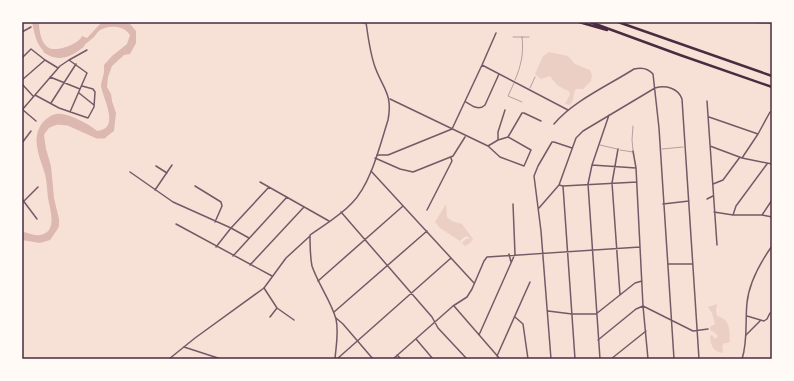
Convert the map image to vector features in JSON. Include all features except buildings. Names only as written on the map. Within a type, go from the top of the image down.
[{"type":"highway","points":[[579,22],[618,32]]},
{"type":"highway","points":[[590,22],[680,56],[772,87]]},
{"type":"highway","points":[[618,22],[772,76]]},
{"type":"street","points":[[748,22],[772,23]]},
{"type":"street","points":[[169,359],[264,288],[286,258],[310,235],[341,212],[357,197],[371,171],[390,112],[390,99],[376,68],[366,23]]},
{"type":"street","points":[[22,32],[31,27]]},
{"type":"street","points":[[377,155],[388,155],[452,129],[496,32]]},
{"type":"street","points":[[22,58],[31,49],[58,68]]},
{"type":"street","points":[[36,121],[22,110],[58,68],[87,50]]},
{"type":"street","points":[[22,80],[45,60]]},
{"type":"street","points":[[69,60],[87,72],[70,112]]},
{"type":"street","points":[[51,104],[76,64]]},
{"type":"street","points":[[482,65],[568,110]]},
{"type":"street","points":[[554,124],[568,110],[594,93],[639,68],[647,68],[652,72],[656,88],[674,359]]},
{"type":"street","points":[[465,102],[476,108],[482,108],[485,105],[499,74]]},
{"type":"street","points":[[50,77],[80,89]]},
{"type":"street","points":[[22,84],[33,97]]},
{"type":"street","points":[[35,95],[51,104],[88,118],[94,106],[95,91],[82,86]]},
{"type":"street","points":[[539,208],[559,185],[576,138],[580,133],[656,88],[662,86],[668,87],[680,94],[682,99],[699,359]]},
{"type":"street","points":[[79,92],[94,106]]},
{"type":"street","points":[[390,99],[488,146],[500,157],[524,166],[531,150],[508,137]]},
{"type":"street","points":[[707,101],[717,245]]},
{"type":"street","points":[[498,140],[498,130],[505,110]]},
{"type":"street","points":[[713,184],[723,180],[741,158],[758,134],[770,112]]},
{"type":"street","points":[[488,146],[498,140],[508,137],[522,113],[541,121]]},
{"type":"street","points":[[600,359],[588,184],[592,165],[609,115]]},
{"type":"street","points":[[709,116],[758,134]]},
{"type":"street","points":[[22,143],[31,131]]},
{"type":"street","points":[[376,158],[413,172],[451,158],[466,136]]},
{"type":"street","points":[[551,359],[539,208],[534,174],[552,142],[572,148]]},
{"type":"street","points":[[710,146],[741,158],[768,164],[772,163]]},
{"type":"street","points":[[618,150],[612,183],[620,296]]},
{"type":"street","points":[[634,152],[648,359]]},
{"type":"street","points":[[427,210],[452,161],[451,158]]},
{"type":"street","points":[[155,190],[172,164]]},
{"type":"street","points":[[733,215],[736,206],[768,164]]},
{"type":"street","points":[[592,165],[636,168]]},
{"type":"street","points":[[156,166],[167,173]]},
{"type":"street","points":[[371,171],[474,284]]},
{"type":"street","points":[[130,172],[173,202],[231,228],[249,238]]},
{"type":"street","points":[[260,182],[329,221]]},
{"type":"street","points":[[559,185],[637,182]]},
{"type":"street","points":[[195,186],[221,202],[222,206],[215,222]]},
{"type":"street","points":[[563,186],[575,359]]},
{"type":"street","points":[[216,247],[231,228],[269,187]]},
{"type":"street","points":[[37,219],[23,200],[38,188]]},
{"type":"street","points":[[707,199],[713,196]]},
{"type":"street","points":[[233,256],[286,197]]},
{"type":"street","points":[[762,215],[772,200]]},
{"type":"street","points":[[663,204],[689,201]]},
{"type":"street","points":[[479,335],[516,254],[513,204]]},
{"type":"street","points":[[318,281],[403,206]]},
{"type":"street","points":[[250,265],[304,207]]},
{"type":"street","points":[[341,212],[432,317],[438,328],[467,359]]},
{"type":"street","points":[[714,212],[733,215],[762,215],[772,217]]},
{"type":"street","points":[[176,224],[272,276]]},
{"type":"street","points":[[333,312],[427,231]]},
{"type":"street","points":[[310,235],[311,257],[318,281],[336,318],[336,359]]},
{"type":"street","points":[[742,359],[746,335],[748,298],[751,285],[758,268],[772,246]]},
{"type":"street","points":[[393,359],[454,306],[467,297],[486,258],[490,256],[640,247]]},
{"type":"street","points":[[509,254],[511,263]]},
{"type":"street","points":[[336,359],[451,258]]},
{"type":"street","points":[[668,264],[693,264]]},
{"type":"street","points":[[547,311],[572,314],[596,314],[635,283],[642,281]]},
{"type":"street","points":[[498,356],[530,282]]},
{"type":"street","points":[[264,288],[277,308],[294,320]]},
{"type":"street","points":[[454,306],[500,359]]},
{"type":"street","points":[[598,340],[636,309],[644,306],[693,331],[708,329]]},
{"type":"street","points":[[270,317],[277,308]]},
{"type":"street","points":[[746,335],[761,321],[766,320],[770,313]]},
{"type":"street","points":[[515,316],[523,324],[528,359]]},
{"type":"street","points":[[747,316],[761,321]]},
{"type":"street","points":[[336,318],[373,359]]},
{"type":"street","points":[[611,359],[646,331]]},
{"type":"street","points":[[416,339],[433,359]]},
{"type":"street","points":[[184,347],[221,359]]},
{"type":"street","points":[[397,355],[400,359]]},
{"type":"lane","points":[[360,22],[366,23]]},
{"type":"lane","points":[[513,37],[529,37]]},
{"type":"lane","points":[[522,37],[522,63],[508,96],[522,102]]},
{"type":"lane","points":[[530,90],[535,78]]},
{"type":"lane","points":[[599,144],[610,146],[618,150],[634,152],[632,140],[633,126]]},
{"type":"lane","points":[[660,149],[685,147]]},
{"type":"shaded area","points":[[32,22],[39,22],[42,40],[46,46],[53,49],[62,48],[77,42],[82,36],[87,38],[101,23],[127,22],[136,31],[136,43],[130,54],[124,55],[112,66],[108,77],[107,87],[111,94],[116,113],[114,131],[106,137],[100,137],[71,123],[55,122],[50,124],[44,135],[51,166],[54,198],[59,219],[59,226],[50,240],[40,243],[22,240],[22,231],[33,235],[46,233],[49,230],[52,220],[46,177],[37,148],[37,134],[39,128],[43,122],[54,114],[66,115],[78,119],[97,131],[104,129],[108,125],[109,113],[101,86],[104,65],[112,56],[127,44],[130,35],[124,29],[116,27],[104,28],[87,43],[71,54],[63,56],[57,53],[51,55],[46,53],[37,42]]},
{"type":"shaded area","points":[[549,52],[568,56],[575,64],[590,70],[592,75],[591,81],[583,89],[576,89],[570,105],[565,104],[570,94],[569,91],[563,89],[550,76],[541,79],[535,74],[543,56]]},
{"type":"shaded area","points":[[446,204],[447,217],[452,221],[462,224],[473,239],[465,246],[462,243],[466,239],[470,239],[467,236],[460,241],[440,228],[435,222]]},
{"type":"shaded area","points":[[717,304],[717,316],[725,320],[729,329],[730,341],[728,343],[724,343],[722,346],[722,353],[714,349],[710,336],[712,335],[715,339],[718,336],[710,330],[710,327],[715,324],[712,313],[708,307]]},
{"type":"waterway","points":[[46,51],[51,54],[65,55],[82,45]]},
{"type":"waterway","points":[[45,129],[47,126],[57,122],[68,123],[97,136],[104,136]]}]
